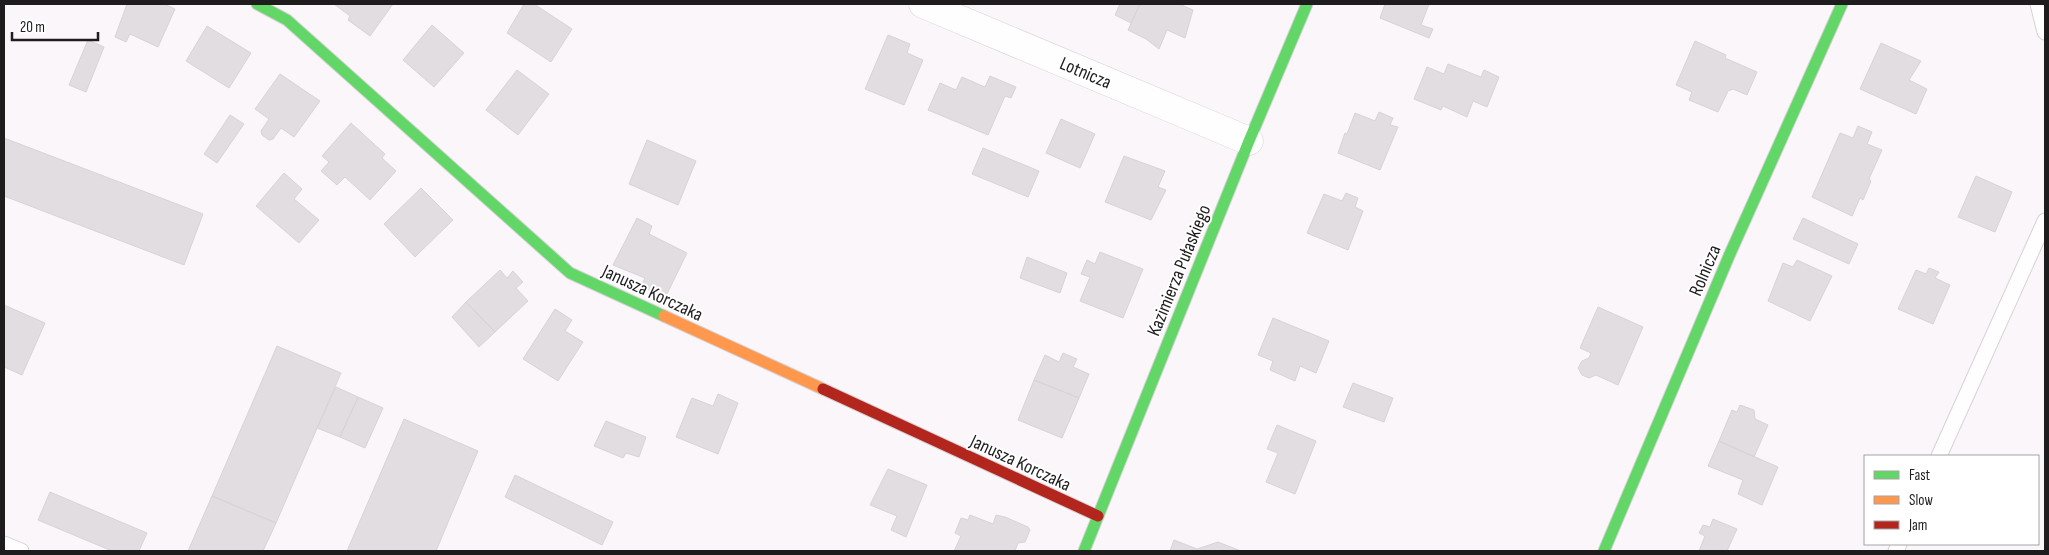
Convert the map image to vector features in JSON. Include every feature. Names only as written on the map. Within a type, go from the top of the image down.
[{"type":"street","name":"Janusza Korczaka","points":[[257,4],[287,20],[570,273],[1098,516]]},
{"type":"street","name":"Lotnicza","points":[[923,4],[1248,141]]},
{"type":"street","name":"Kazimierza Pułaskiego","points":[[1084,551],[1248,141],[1307,4]]},
{"type":"street","name":"Rolnicza","points":[[1604,551],[1729,256],[1842,4]]},
{"type":"lane","points":[[2038,4],[2045,32]]},
{"type":"lane","points":[[1939,455],[2045,221]]},
{"type":"lane","points":[[4,544],[21,551]]},
{"type":"building","points":[[127,4],[164,4],[175,9],[158,47],[130,34],[126,42],[115,37]]},
{"type":"building","points":[[334,4],[393,4],[370,36],[348,20],[350,16]]},
{"type":"building","points":[[524,4],[534,4],[572,29],[551,62],[507,33]]},
{"type":"building","points":[[1120,4],[1140,4],[1131,23],[1115,15]]},
{"type":"building","points":[[1140,4],[1179,4],[1193,10],[1185,38],[1167,30],[1159,49],[1146,39],[1128,30]]},
{"type":"building","points":[[1385,4],[1429,4],[1421,25],[1433,29],[1429,38],[1380,18]]},
{"type":"building","points":[[432,25],[464,53],[434,87],[403,60]]},
{"type":"building","points":[[207,26],[251,53],[229,88],[186,61]]},
{"type":"building","points":[[888,35],[910,44],[907,53],[923,60],[904,105],[865,89]]},
{"type":"building","points":[[88,40],[104,47],[86,92],[69,85]]},
{"type":"building","points":[[1695,41],[1726,55],[1725,58],[1757,72],[1747,95],[1733,89],[1728,91],[1718,112],[1689,100],[1692,92],[1676,85]]},
{"type":"building","points":[[1881,43],[1921,61],[1909,80],[1927,89],[1916,114],[1860,89]]},
{"type":"building","points":[[1448,64],[1481,77],[1484,70],[1499,77],[1487,107],[1473,101],[1467,117],[1443,106],[1441,110],[1414,99],[1427,67],[1444,74]]},
{"type":"building","points":[[517,70],[549,94],[518,135],[486,110]]},
{"type":"building","points":[[280,74],[320,101],[294,137],[281,128],[273,139],[269,140],[262,135],[261,131],[269,119],[255,109]]},
{"type":"building","points":[[990,76],[1016,87],[1011,98],[1005,96],[988,135],[928,110],[940,83],[956,90],[962,77],[985,87]]},
{"type":"building","points":[[1379,112],[1393,118],[1390,125],[1398,127],[1380,170],[1338,153],[1355,113],[1375,121]]},
{"type":"building","points":[[230,115],[244,124],[217,163],[204,154]]},
{"type":"building","points":[[1061,119],[1095,134],[1080,168],[1046,153]]},
{"type":"building","points":[[351,123],[385,154],[382,158],[396,171],[370,200],[345,177],[337,185],[321,171],[329,162],[322,156]]},
{"type":"building","points":[[1858,126],[1872,132],[1867,144],[1882,150],[1869,179],[1871,181],[1863,200],[1860,198],[1852,216],[1812,197],[1840,133],[1853,138]]},
{"type":"building","points":[[4,138],[203,214],[184,265],[4,196]]},
{"type":"building","points":[[647,140],[696,161],[678,205],[629,184]]},
{"type":"building","points":[[983,148],[1039,171],[1028,197],[972,174]]},
{"type":"building","points":[[1124,156],[1165,171],[1158,187],[1166,190],[1151,220],[1105,202]]},
{"type":"building","points":[[284,173],[302,189],[294,199],[319,220],[299,243],[256,206]]},
{"type":"building","points":[[1976,176],[2012,192],[1995,232],[1958,217]]},
{"type":"building","points":[[421,188],[453,220],[415,257],[384,224]]},
{"type":"building","points":[[1346,193],[1358,198],[1355,207],[1363,211],[1348,250],[1307,233],[1324,194],[1342,201]]},
{"type":"building","points":[[637,218],[652,226],[649,234],[687,253],[665,298],[641,286],[645,278],[613,265]]},
{"type":"building","points":[[1803,218],[1858,244],[1849,264],[1793,239]]},
{"type":"building","points":[[1100,252],[1143,269],[1123,318],[1080,301],[1090,277],[1081,274],[1087,260],[1095,264]]},
{"type":"building","points":[[1027,257],[1067,273],[1060,293],[1020,278]]},
{"type":"building","points":[[1797,260],[1832,276],[1810,321],[1768,301],[1783,263],[1793,267]]},
{"type":"building","points":[[1929,268],[1939,272],[1935,278],[1950,285],[1933,324],[1898,309],[1916,270],[1926,274]]},
{"type":"building","points":[[500,270],[507,278],[513,271],[523,282],[516,288],[528,301],[495,332],[466,302]]},
{"type":"building","points":[[466,302],[495,332],[479,347],[452,317]]},
{"type":"building","points":[[4,305],[45,323],[22,375],[4,367]]},
{"type":"building","points":[[1598,307],[1643,327],[1618,385],[1596,375],[1589,378],[1582,375],[1578,368],[1582,361],[1589,358],[1591,353],[1580,348]]},
{"type":"building","points":[[555,309],[572,320],[565,331],[583,342],[558,381],[523,359]]},
{"type":"building","points":[[1273,318],[1329,341],[1316,373],[1300,366],[1295,381],[1270,370],[1273,361],[1258,355]]},
{"type":"building","points":[[277,346],[341,373],[276,523],[212,496]]},
{"type":"building","points":[[1063,353],[1077,359],[1073,367],[1089,374],[1079,398],[1034,380],[1045,355],[1059,362]]},
{"type":"building","points":[[1034,380],[1079,398],[1062,438],[1018,420]]},
{"type":"building","points":[[1353,383],[1393,398],[1384,422],[1343,407]]},
{"type":"building","points":[[336,387],[358,397],[340,437],[317,428]]},
{"type":"building","points":[[718,394],[738,403],[718,454],[676,437],[692,398],[713,406]]},
{"type":"building","points":[[358,397],[383,408],[365,448],[340,437]]},
{"type":"building","points":[[1740,405],[1754,410],[1755,419],[1768,425],[1754,457],[1719,441],[1732,410],[1737,412]]},
{"type":"building","points":[[404,419],[478,451],[436,551],[347,551]]},
{"type":"building","points":[[606,421],[646,437],[639,457],[626,453],[623,458],[594,446]]},
{"type":"building","points":[[1277,425],[1316,441],[1295,494],[1266,482],[1278,453],[1267,449]]},
{"type":"building","points":[[1719,441],[1778,467],[1762,505],[1738,494],[1743,480],[1708,466]]},
{"type":"building","points":[[888,469],[927,485],[906,537],[891,530],[897,516],[870,505]]},
{"type":"building","points":[[515,475],[613,522],[602,545],[505,497]]},
{"type":"building","points":[[50,492],[147,533],[139,551],[112,551],[38,520]]},
{"type":"building","points":[[212,496],[276,523],[263,551],[188,551]]},
{"type":"building","points":[[970,515],[993,524],[996,515],[1005,517],[1028,527],[1030,530],[1025,542],[1018,543],[1015,551],[954,551],[961,536],[955,533],[961,518],[968,520]]},
{"type":"building","points":[[1713,519],[1737,529],[1727,551],[1699,551],[1705,536],[1699,533],[1703,525],[1710,527]]},
{"type":"building","points":[[1174,540],[1197,549],[1218,542],[1241,551],[1170,551]]},
{"type":"traffic: fast","points":[[257,4],[287,20],[570,273],[664,316]]},
{"type":"traffic: fast","points":[[1084,551],[1249,141],[1307,4]]},
{"type":"traffic: fast","points":[[1604,551],[1729,256],[1842,4]]},
{"type":"traffic: slow","points":[[664,316],[823,389]]},
{"type":"traffic: jam","points":[[823,389],[1098,516]]}]
